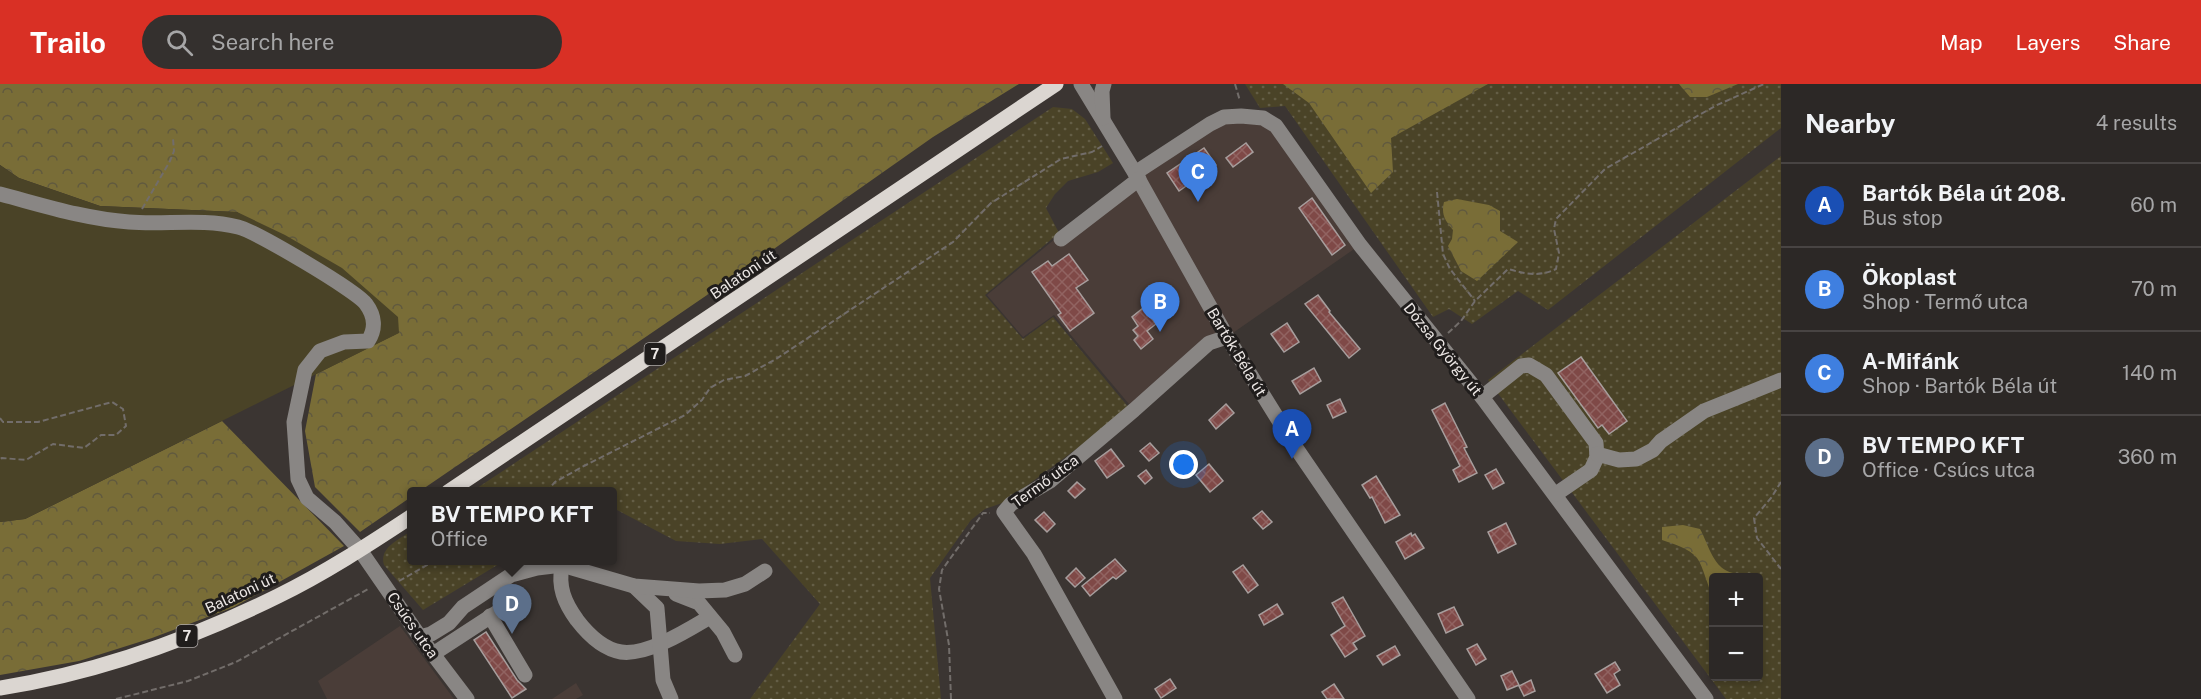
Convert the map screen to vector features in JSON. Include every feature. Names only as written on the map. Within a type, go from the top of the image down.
[{"type":"main road","name":"Balatoni út","points":[[455,487],[1056,84]]},
{"type":"main road","name":"Balatoni út","points":[[0,688],[111,663],[201,631],[279,596],[360,550],[407,519]]},
{"type":"street","name":"Bartók Béla út","points":[[1081,84],[1137,176],[1227,338],[1294,446],[1468,699]]},
{"type":"street","points":[[1103,118],[1104,84]]},
{"type":"street","name":"Dózsa György út","points":[[1061,238],[1137,176],[1210,124],[1224,117],[1241,116],[1263,118],[1276,126],[1360,245],[1482,397],[1556,494],[1706,699]]},
{"type":"street","points":[[0,194],[75,213],[129,222]]},
{"type":"street","name":"Csúcs utca","points":[[129,222],[180,221],[239,227],[295,256],[366,303],[374,320],[374,333],[368,341],[344,342],[320,351],[305,370],[294,422],[298,479],[307,498],[335,522],[360,550],[461,696]]},
{"type":"street","name":"Termő utca","points":[[1115,699],[1034,554],[1004,512],[1011,504],[1050,481],[1209,343],[1227,338]]},
{"type":"street","points":[[1482,397],[1521,366],[1529,365],[1546,375],[1596,443],[1597,454],[1591,470],[1556,494]]},
{"type":"street","points":[[1597,454],[1619,460],[1636,459],[1653,450],[1661,441],[1704,411],[1781,380]]},
{"type":"street","points":[[562,565],[559,580],[566,605],[590,637],[619,652],[644,649],[660,643],[710,617]]},
{"type":"street","points":[[420,637],[431,634],[449,623],[463,607],[511,575],[562,565],[634,586],[668,590],[725,590],[745,584],[765,571]]},
{"type":"street","points":[[634,586],[657,608],[663,680],[671,699]]},
{"type":"street","points":[[668,590],[699,603],[723,633],[735,655]]},
{"type":"street","points":[[433,654],[494,614],[525,675]]},
{"type":"path","points":[[1235,84],[1240,100],[1241,116]]},
{"type":"path","points":[[1438,344],[1461,321],[1475,301],[1508,269],[1526,274],[1544,275],[1556,269],[1559,253],[1554,229],[1557,219],[1605,169],[1715,106],[1764,84]]},
{"type":"path","points":[[129,222],[140,213],[171,160],[174,151],[173,139]]},
{"type":"path","points":[[550,487],[555,482],[582,467],[685,415],[702,400],[710,388],[724,380],[745,376],[776,359],[953,242],[991,203],[1061,159],[1092,152],[1115,139]]},
{"type":"path","points":[[1437,192],[1443,254],[1450,269],[1475,301]]},
{"type":"path","points":[[0,418],[3,422],[38,422],[112,402],[123,409],[126,426],[116,435],[101,435],[84,448],[53,444],[26,460],[0,459]]},
{"type":"path","points":[[1781,482],[1754,518],[1757,538],[1781,569]]},
{"type":"path","points":[[951,699],[949,645],[939,589],[942,570],[982,513],[1004,512]]},
{"type":"path","points":[[116,699],[188,681],[236,662],[428,565]]},
{"type":"shaded area","points":[[1245,84],[1781,84],[1781,128],[1548,310],[1518,291],[1472,324],[1449,309],[1433,317],[1285,106],[1260,108]]},
{"type":"shaded area","points":[[1053,107],[1072,109],[1085,119],[1113,163],[1098,172],[1068,181],[1055,194],[1046,208],[1059,233],[985,295],[1023,339],[1053,317],[1130,409],[1005,502],[985,509],[971,520],[930,578],[941,699],[750,699],[820,604],[762,539],[720,544],[676,541],[617,510],[617,487],[479,487]]},
{"type":"shaded area","points":[[1263,118],[1360,245],[1227,337],[1134,410],[1054,315],[1023,337],[987,295],[1135,173],[1210,124]]},
{"type":"shaded area","points":[[1781,156],[1781,699],[1726,699],[1713,681],[1763,681],[1763,573],[1709,573],[1709,676],[1488,380]]},
{"type":"shaded area","points":[[0,165],[19,178],[100,206],[237,212],[285,235],[342,268],[398,317],[399,333],[25,519],[0,522]]},
{"type":"shaded area","points":[[407,534],[407,565],[497,565],[423,610],[384,565],[384,553]]},
{"type":"shaded area","points":[[400,626],[454,699],[327,699],[318,681]]},
{"type":"shaded area","points":[[576,683],[583,695],[576,699],[552,699]]},
{"type":"green space","points":[[0,84],[1019,84],[933,137],[751,265],[426,487],[407,487],[407,500],[360,532],[315,487],[305,431],[316,374],[398,333],[237,212],[100,206],[19,178],[0,165]]},
{"type":"green space","points":[[1283,84],[1488,84],[1391,138],[1393,172],[1371,193],[1309,103]]},
{"type":"green space","points":[[1679,84],[1738,84],[1707,97],[1690,97]]},
{"type":"green space","points":[[1457,199],[1489,205],[1500,211],[1500,231],[1518,242],[1477,281],[1461,271],[1448,246],[1453,230],[1444,217],[1444,202]]},
{"type":"green space","points":[[222,421],[344,546],[234,607],[152,638],[79,661],[0,675],[0,522],[25,519]]},
{"type":"green space","points":[[1683,525],[1700,529],[1716,562],[1726,571],[1733,573],[1709,573],[1709,587],[1697,558],[1685,549],[1662,540],[1662,527]]},
{"type":"building","points":[[1246,143],[1253,152],[1233,167],[1226,158]]},
{"type":"building","points":[[1204,148],[1216,165],[1179,191],[1167,173]]},
{"type":"building","points":[[1312,198],[1345,245],[1332,255],[1299,208]]},
{"type":"building","points":[[1069,254],[1088,280],[1076,288],[1094,313],[1070,331],[1058,315],[1061,313],[1032,272],[1048,261],[1052,266]]},
{"type":"building","points":[[1318,295],[1360,349],[1349,358],[1305,304]]},
{"type":"building","points":[[1143,308],[1156,324],[1147,331],[1153,339],[1141,349],[1134,340],[1138,336],[1133,330],[1138,326],[1132,317]]},
{"type":"building","points":[[1287,323],[1299,342],[1284,352],[1271,334]]},
{"type":"building","points":[[1581,357],[1627,421],[1609,434],[1602,425],[1598,428],[1558,373]]},
{"type":"building","points":[[1314,368],[1321,381],[1300,394],[1292,381]]},
{"type":"building","points":[[1340,399],[1346,412],[1333,418],[1327,405]]},
{"type":"building","points":[[1445,403],[1477,473],[1459,482],[1453,470],[1460,466],[1432,410]]},
{"type":"building","points":[[1226,404],[1234,413],[1216,429],[1209,420]]},
{"type":"building","points":[[1150,443],[1159,453],[1149,461],[1140,451]]},
{"type":"building","points":[[1111,449],[1124,466],[1107,478],[1095,461]]},
{"type":"building","points":[[1209,464],[1223,481],[1210,492],[1196,475]]},
{"type":"building","points":[[1496,469],[1504,483],[1493,489],[1485,475]]},
{"type":"building","points":[[1146,470],[1152,478],[1145,484],[1138,476]]},
{"type":"building","points":[[1376,476],[1400,515],[1385,523],[1372,497],[1370,498],[1362,485]]},
{"type":"building","points":[[1077,482],[1085,489],[1075,498],[1068,491]]},
{"type":"building","points":[[1262,511],[1272,522],[1263,529],[1253,518]]},
{"type":"building","points":[[1044,512],[1055,524],[1047,532],[1035,520]]},
{"type":"building","points":[[1506,523],[1516,544],[1498,553],[1488,532]]},
{"type":"building","points":[[1411,533],[1412,536],[1415,534],[1424,548],[1405,559],[1396,542]]},
{"type":"building","points":[[1115,559],[1126,571],[1116,579],[1113,577],[1090,596],[1082,586]]},
{"type":"building","points":[[1243,565],[1258,585],[1248,593],[1233,572]]},
{"type":"building","points":[[1076,568],[1085,578],[1075,587],[1066,578]]},
{"type":"building","points":[[512,586],[526,608],[510,619],[507,605],[496,597]]},
{"type":"building","points":[[1343,597],[1365,636],[1353,643],[1357,649],[1345,657],[1331,635],[1345,626],[1332,603]]},
{"type":"building","points":[[1277,604],[1283,614],[1264,625],[1259,615]]},
{"type":"building","points":[[1454,607],[1463,625],[1446,633],[1438,614]]},
{"type":"building","points":[[486,632],[517,680],[526,689],[512,698],[474,640]]},
{"type":"building","points":[[1477,644],[1486,659],[1476,665],[1467,649]]},
{"type":"building","points":[[1395,646],[1400,655],[1383,665],[1377,656]]},
{"type":"building","points":[[1615,662],[1620,670],[1614,674],[1620,685],[1607,693],[1595,674]]},
{"type":"building","points":[[1512,671],[1519,685],[1507,690],[1501,676]]},
{"type":"building","points":[[1170,679],[1176,688],[1161,698],[1155,689]]},
{"type":"building","points":[[1531,680],[1535,691],[1524,696],[1519,686]]},
{"type":"building","points":[[1334,684],[1344,699],[1327,699],[1322,692]]},
{"type":"place","name":"A-Mifánk","points":[[1198,202]]},
{"type":"place","name":"Ökoplast","points":[[1160,332]]},
{"type":"place","name":"Bartók Béla út 208.","points":[[1292,459]]},
{"type":"place","name":"BV TEMPO KFT","points":[[512,634]]}]
